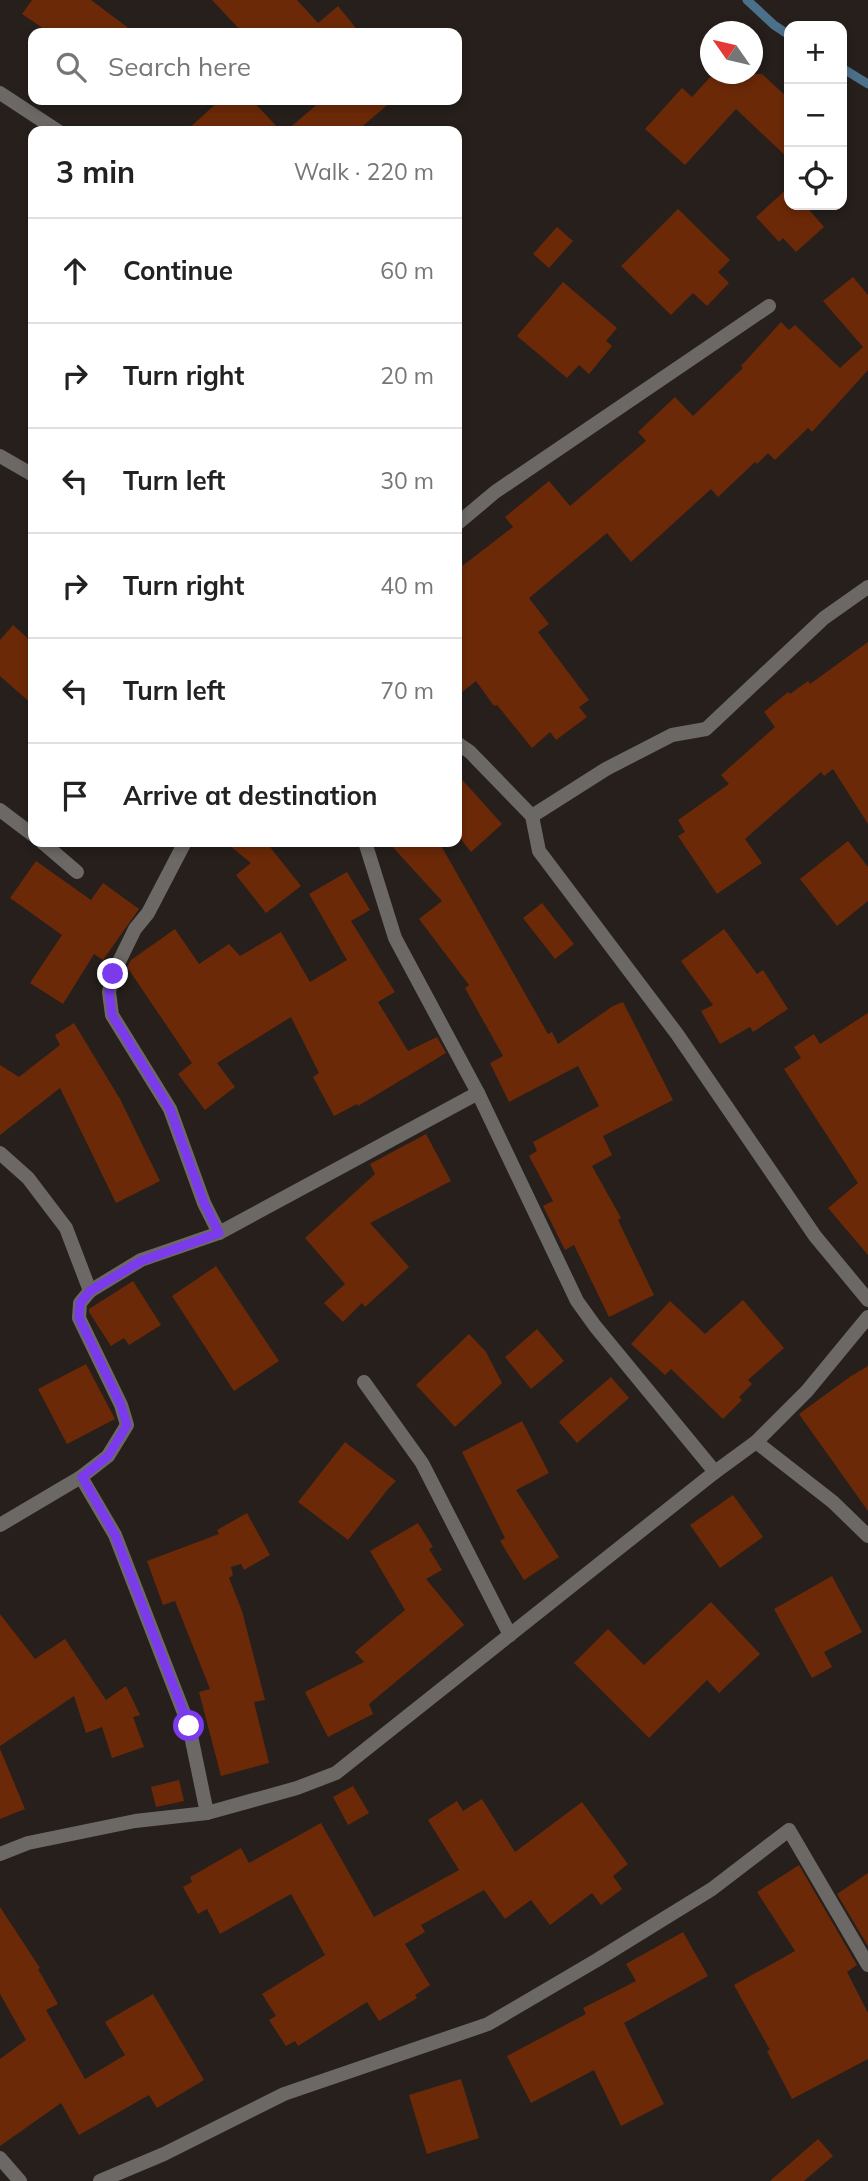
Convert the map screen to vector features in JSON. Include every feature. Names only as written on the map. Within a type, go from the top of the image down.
[{"type":"street","points":[[0,93],[50,126]]},
{"type":"street","points":[[462,520],[495,492],[769,306]]},
{"type":"street","points":[[0,456],[28,472]]},
{"type":"street","points":[[532,816],[606,769],[672,735],[706,729],[824,618],[868,587]]},
{"type":"street","points":[[462,746],[532,816],[539,851],[677,1034],[815,1236],[868,1300]]},
{"type":"street","points":[[0,810],[28,831]]},
{"type":"street","points":[[48,847],[77,872]]},
{"type":"street","points":[[182,847],[148,913],[135,929],[113,974],[109,992],[112,1015],[170,1109],[204,1203],[219,1233]]},
{"type":"street","points":[[367,847],[395,938],[478,1093],[577,1301],[715,1472]]},
{"type":"street","points":[[0,1525],[82,1477],[108,1456],[127,1425],[121,1405],[79,1318],[80,1303],[90,1291],[141,1261],[219,1233],[478,1093]]},
{"type":"street","points":[[0,1153],[28,1178],[66,1228],[90,1291]]},
{"type":"street","points":[[0,1854],[28,1843],[122,1824],[206,1813],[297,1788],[336,1773],[756,1442],[807,1391],[868,1317]]},
{"type":"street","points":[[364,1382],[422,1463],[510,1634]]},
{"type":"street","points":[[756,1442],[833,1502],[867,1533]]},
{"type":"street","points":[[82,1477],[115,1535],[189,1726],[206,1813]]},
{"type":"street","points":[[100,2181],[164,2154],[284,2094],[488,2024],[712,1889],[789,1830],[868,1965]]},
{"type":"street","points":[[0,2158],[20,2181]]},
{"type":"building","points":[[32,0],[91,0],[128,28],[43,28],[22,14]]},
{"type":"building","points":[[212,0],[297,0],[318,23],[338,6],[356,28],[238,28]]},
{"type":"building","points":[[763,75],[784,94],[784,154],[736,109],[685,165],[645,129],[682,88],[692,97],[704,84],[763,84]]},
{"type":"building","points":[[215,105],[257,105],[276,126],[191,126]]},
{"type":"building","points":[[316,105],[387,105],[363,126],[292,126]]},
{"type":"building","points":[[784,192],[784,210],[809,210],[824,227],[796,252],[783,238],[779,242],[756,217]]},
{"type":"building","points":[[678,209],[730,260],[718,272],[729,283],[707,306],[693,293],[671,315],[621,266]]},
{"type":"building","points":[[557,227],[573,241],[549,268],[533,254]]},
{"type":"building","points":[[853,277],[868,295],[868,370],[812,432],[808,428],[775,460],[768,453],[718,497],[711,489],[631,562],[607,533],[529,598],[549,624],[538,632],[589,700],[579,707],[587,717],[556,740],[550,732],[532,748],[497,705],[494,706],[476,681],[462,692],[462,566],[513,527],[505,517],[549,481],[570,506],[646,441],[638,432],[675,397],[693,416],[743,368],[741,366],[781,322],[789,330],[795,325],[840,368],[863,347],[823,301]]},
{"type":"building","points":[[563,282],[617,328],[606,341],[612,346],[589,374],[579,365],[567,378],[517,336]]},
{"type":"building","points":[[13,625],[28,638],[28,701],[0,676],[0,640]]},
{"type":"building","points":[[868,642],[868,824],[833,769],[824,776],[821,772],[745,839],[762,863],[717,894],[678,836],[685,832],[678,820],[729,784],[721,775],[775,727],[764,712],[788,692],[790,694],[808,681],[810,684]]},
{"type":"building","points":[[462,780],[502,824],[471,852],[462,840]]},
{"type":"building","points":[[848,841],[868,867],[868,901],[837,926],[800,879]]},
{"type":"building","points":[[231,847],[270,847],[301,886],[266,913],[236,875],[251,863]]},
{"type":"building","points":[[393,847],[442,847],[548,1034],[552,1032],[558,1044],[623,1002],[673,1100],[603,1136],[612,1155],[592,1166],[621,1218],[618,1220],[654,1295],[609,1317],[574,1245],[565,1250],[543,1206],[553,1201],[529,1156],[537,1151],[533,1142],[599,1106],[578,1066],[509,1102],[490,1063],[503,1056],[465,988],[469,985],[419,919],[442,901]]},
{"type":"building","points":[[36,861],[91,900],[103,883],[139,909],[103,960],[94,954],[63,1004],[30,983],[62,935],[10,898]]},
{"type":"building","points":[[347,872],[370,910],[351,921],[395,992],[378,1002],[408,1051],[437,1037],[446,1053],[358,1106],[357,1104],[334,1116],[313,1077],[319,1073],[291,1017],[217,1063],[235,1087],[205,1110],[178,1074],[192,1063],[127,967],[131,960],[175,929],[199,964],[229,944],[240,956],[281,932],[310,982],[347,960],[309,894]]},
{"type":"building","points":[[542,903],[574,944],[555,959],[523,918]]},
{"type":"building","points":[[724,929],[757,974],[763,970],[788,1009],[753,1032],[750,1027],[720,1044],[701,1011],[713,1005],[681,961]]},
{"type":"building","points":[[868,1013],[868,1255],[828,1208],[858,1183],[784,1069],[801,1058],[794,1047],[814,1034],[820,1044]]},
{"type":"building","points":[[74,1023],[120,1099],[160,1181],[116,1203],[60,1088],[0,1135],[0,1065],[19,1077],[60,1045],[55,1035]]},
{"type":"building","points":[[426,1134],[451,1181],[370,1223],[409,1267],[365,1307],[362,1303],[343,1322],[324,1303],[345,1284],[305,1238],[375,1174],[370,1164]]},
{"type":"building","points":[[216,1266],[279,1361],[234,1391],[172,1296]]},
{"type":"building","points":[[133,1281],[161,1325],[129,1345],[124,1338],[111,1346],[89,1309]]},
{"type":"building","points":[[743,1300],[784,1348],[748,1380],[752,1384],[739,1397],[742,1400],[723,1419],[671,1369],[665,1375],[631,1344],[670,1301],[705,1334]]},
{"type":"building","points":[[537,1329],[564,1361],[531,1389],[505,1357]]},
{"type":"building","points":[[469,1334],[486,1352],[502,1383],[455,1427],[416,1385]]},
{"type":"building","points":[[86,1364],[115,1419],[67,1444],[38,1389]]},
{"type":"building","points":[[868,1366],[868,1511],[799,1414]]},
{"type":"building","points":[[611,1377],[629,1398],[577,1443],[559,1422]]},
{"type":"building","points":[[522,1421],[549,1473],[516,1490],[559,1557],[524,1580],[500,1541],[505,1538],[462,1452]]},
{"type":"building","points":[[345,1442],[396,1481],[348,1540],[298,1502]]},
{"type":"building","points":[[733,1495],[763,1537],[720,1568],[690,1525]]},
{"type":"building","points":[[247,1513],[270,1555],[244,1570],[241,1564],[231,1567],[233,1575],[229,1578],[242,1611],[265,1700],[254,1702],[269,1763],[221,1776],[199,1692],[210,1689],[175,1601],[163,1605],[147,1561],[219,1534],[217,1530]]},
{"type":"building","points":[[418,1523],[433,1547],[429,1549],[442,1570],[426,1579],[464,1625],[369,1704],[373,1714],[328,1737],[305,1692],[364,1662],[355,1652],[405,1610],[370,1551]]},
{"type":"building","points":[[832,1576],[862,1632],[824,1652],[832,1667],[812,1678],[774,1609]]},
{"type":"building","points":[[711,1602],[760,1654],[719,1693],[707,1680],[649,1738],[574,1663],[608,1629],[644,1665]]},
{"type":"building","points":[[0,1614],[35,1659],[65,1639],[106,1700],[126,1686],[140,1715],[133,1717],[144,1747],[112,1758],[102,1727],[86,1733],[74,1696],[0,1746]]},
{"type":"building","points":[[0,1749],[25,1809],[0,1819]]},
{"type":"building","points":[[179,1780],[184,1801],[156,1807],[151,1787]]},
{"type":"building","points":[[353,1786],[369,1813],[348,1825],[333,1797]]},
{"type":"building","points":[[482,1799],[515,1852],[582,1802],[628,1864],[613,1876],[622,1889],[601,1905],[592,1893],[550,1925],[531,1900],[505,1919],[484,1890],[421,1925],[425,1932],[405,1944],[430,1985],[415,1995],[417,1998],[379,2021],[367,2002],[298,2046],[295,2041],[286,2046],[269,2020],[276,2016],[262,1994],[325,1955],[291,1894],[220,1934],[207,1909],[198,1914],[183,1887],[192,1882],[190,1877],[241,1848],[249,1863],[321,1823],[374,1917],[459,1870],[428,1820],[457,1801],[463,1811]]},
{"type":"building","points":[[799,1865],[857,1965],[847,1972],[868,2013],[868,2059],[792,2099],[767,2051],[770,2050],[734,1985],[795,1951],[757,1892]]},
{"type":"building","points":[[868,1873],[868,1946],[837,1894]]},
{"type":"building","points":[[0,1907],[40,1968],[38,1969],[58,2004],[46,2010],[85,2079],[125,2055],[105,2022],[153,1994],[204,2080],[157,2108],[149,2095],[79,2135],[61,2103],[0,2146],[0,2059],[26,2040],[0,1994]]},
{"type":"building","points":[[683,1932],[708,1976],[624,2023],[664,2104],[621,2126],[594,2070],[531,2103],[507,2056],[586,2014],[583,2008],[636,1981],[626,1964]]},
{"type":"building","points":[[461,2079],[479,2138],[427,2154],[409,2095]]},
{"type":"building","points":[[818,2139],[833,2156],[804,2181],[770,2181]]},
{"type":"waterway","points":[[747,0],[784,32]]},
{"type":"waterway","points":[[847,71],[868,84]]},
{"type":"route","points":[[113,974],[109,992],[112,1015],[170,1109],[204,1203],[219,1233],[141,1261],[90,1291],[80,1303],[79,1318],[121,1405],[127,1425],[108,1456],[82,1477],[115,1535],[189,1726]]}]
